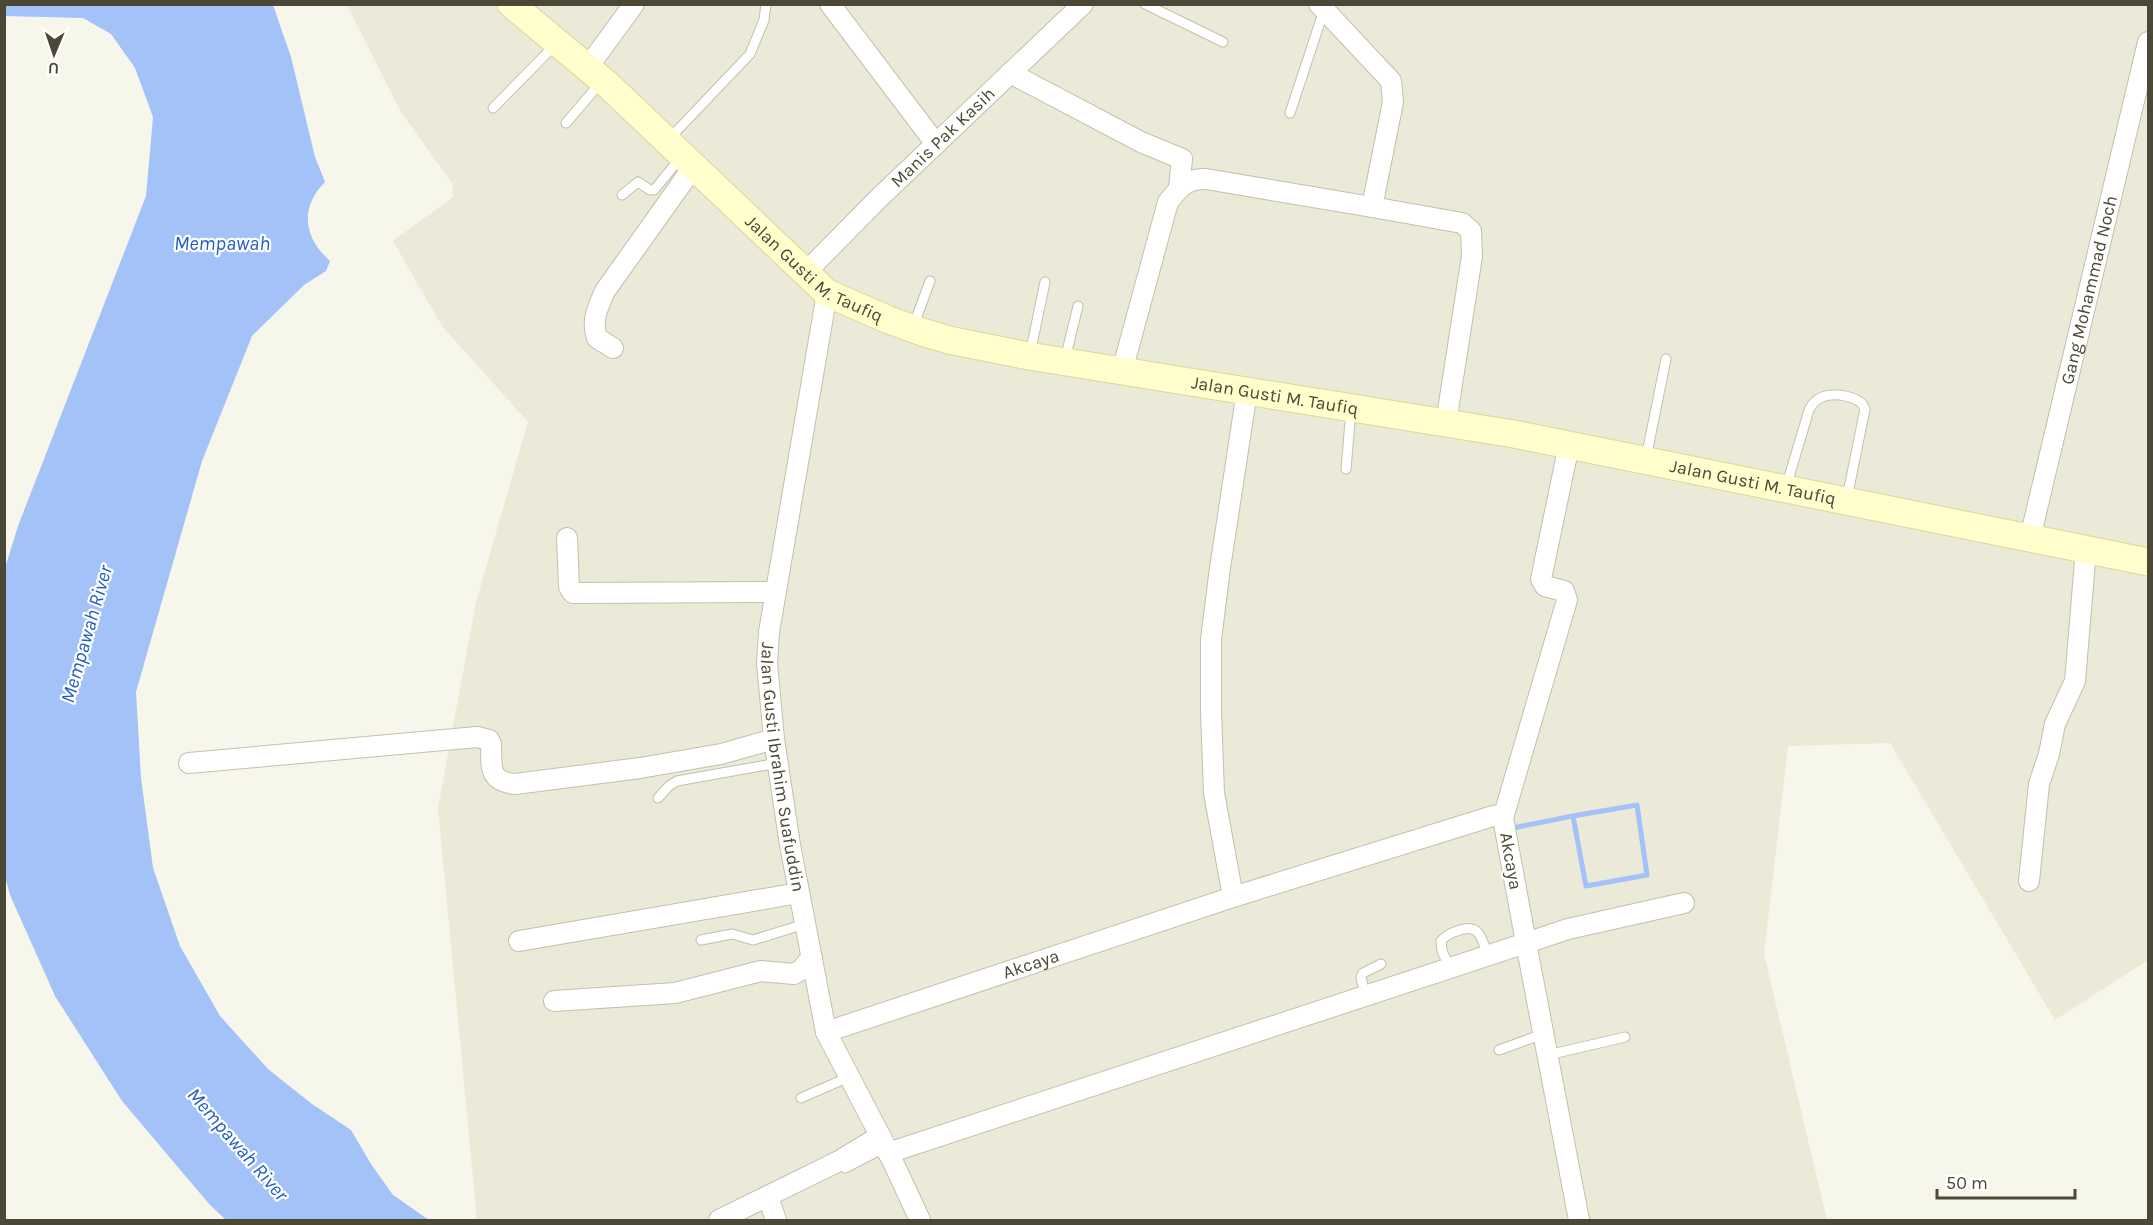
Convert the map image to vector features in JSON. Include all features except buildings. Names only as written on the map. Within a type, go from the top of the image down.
[{"type":"main road","name":"Jalan Gusti M. Taufiq","points":[[511,4],[595,74],[827,293],[912,329],[949,340],[1029,356],[1351,407],[1569,445],[2148,562]]},
{"type":"street","points":[[595,74],[634,4]]},
{"type":"street","points":[[830,4],[936,144]]},
{"type":"street","name":"Manis Pak Kasih","points":[[806,272],[1083,4]]},
{"type":"street","points":[[1322,7],[1391,81],[1392,102],[1372,207]]},
{"type":"street","name":"Gang Mohammad Noch","points":[[2030,537],[2148,42]]},
{"type":"street","points":[[1010,73],[1142,142],[1182,159],[1179,188]]},
{"type":"street","points":[[614,348],[597,338],[594,314],[682,154]]},
{"type":"street","points":[[1122,371],[1168,202],[1179,188],[1195,178],[1206,179],[1462,223],[1472,231],[1472,256],[1446,423]]},
{"type":"street","name":"Jalan Gusti Ibrahim Suafuddin","points":[[827,293],[769,632],[767,663],[774,739],[799,893],[826,1032],[920,1221]]},
{"type":"street","points":[[1233,897],[1214,793],[1211,639],[1247,391]]},
{"type":"street","points":[[1503,818],[1567,600],[1564,591],[1545,586],[1542,579],[1569,445]]},
{"type":"street","points":[[567,538],[569,587],[573,593],[775,592]]},
{"type":"street","points":[[2029,881],[2039,784],[2049,754],[2055,724],[2075,681],[2086,549]]},
{"type":"street","points":[[189,763],[477,737],[489,740],[491,744],[492,771],[495,776],[503,782],[514,784],[640,768],[721,754],[774,739]]},
{"type":"street","name":"Akcaya","points":[[826,1032],[1233,897],[1499,815],[1503,818],[1579,1221]]},
{"type":"street","points":[[519,941],[799,893]]},
{"type":"street","points":[[719,1221],[839,1161],[884,1145],[1365,995],[1568,929],[1684,903]]},
{"type":"street","points":[[554,1000],[675,993],[761,971],[794,974],[801,970],[812,957]]},
{"type":"street","points":[[768,1197],[776,1221]]},
{"type":"lane","points":[[622,195],[638,182],[654,190],[682,154],[750,54],[764,20],[766,4]]},
{"type":"lane","points":[[1145,4],[1224,42]]},
{"type":"lane","points":[[1290,112],[1322,7]]},
{"type":"lane","points":[[493,108],[558,42]]},
{"type":"lane","points":[[566,123],[595,74]]},
{"type":"lane","points":[[912,329],[930,281]]},
{"type":"lane","points":[[1029,356],[1045,282]]},
{"type":"lane","points":[[1064,362],[1078,306]]},
{"type":"lane","points":[[1645,460],[1666,359]]},
{"type":"lane","points":[[1786,488],[1809,410],[1820,397],[1842,397],[1862,402],[1865,409],[1847,500]]},
{"type":"lane","points":[[1346,470],[1351,407]]},
{"type":"lane","points":[[658,798],[677,781],[778,763]]},
{"type":"lane","points":[[701,940],[732,934],[753,940],[805,924]]},
{"type":"lane","points":[[1450,968],[1442,951],[1442,941],[1448,934],[1463,928],[1473,928],[1478,931],[1488,955]]},
{"type":"lane","points":[[1365,995],[1361,977],[1363,973],[1381,964]]},
{"type":"lane","points":[[1499,1050],[1543,1034]]},
{"type":"lane","points":[[1548,1055],[1625,1037]]},
{"type":"lane","points":[[801,1098],[849,1077]]},
{"type":"lane","points":[[809,1186],[884,1145]]},
{"type":"shaded area","points":[[347,5],[2148,5],[2148,960],[2055,1020],[1890,743],[1788,746],[1764,954],[1827,1220],[477,1220],[438,808],[476,602],[528,422],[442,326],[393,241],[453,197],[452,183],[401,112]]},
{"type":"water","name":"Mempawah","points":[[5,4],[273,5],[291,57],[315,157],[325,182],[311,202],[308,212],[310,233],[321,252],[330,261],[326,271],[304,285],[252,336],[202,461],[136,692],[141,778],[153,868],[180,946],[220,1016],[268,1069],[312,1104],[351,1130],[393,1195],[429,1220],[226,1220],[210,1205],[122,1101],[55,996],[10,895],[4,873],[5,568],[18,526],[146,196],[153,117],[135,68],[111,34],[83,18],[5,16]]},
{"type":"waterway","points":[[1513,828],[1573,816],[1586,886],[1647,875],[1637,805],[1573,816]]},
{"type":"water label","name":"Mempawah River","points":[[86,634]]},
{"type":"water label","name":"Mempawah River","points":[[238,1144]]}]
